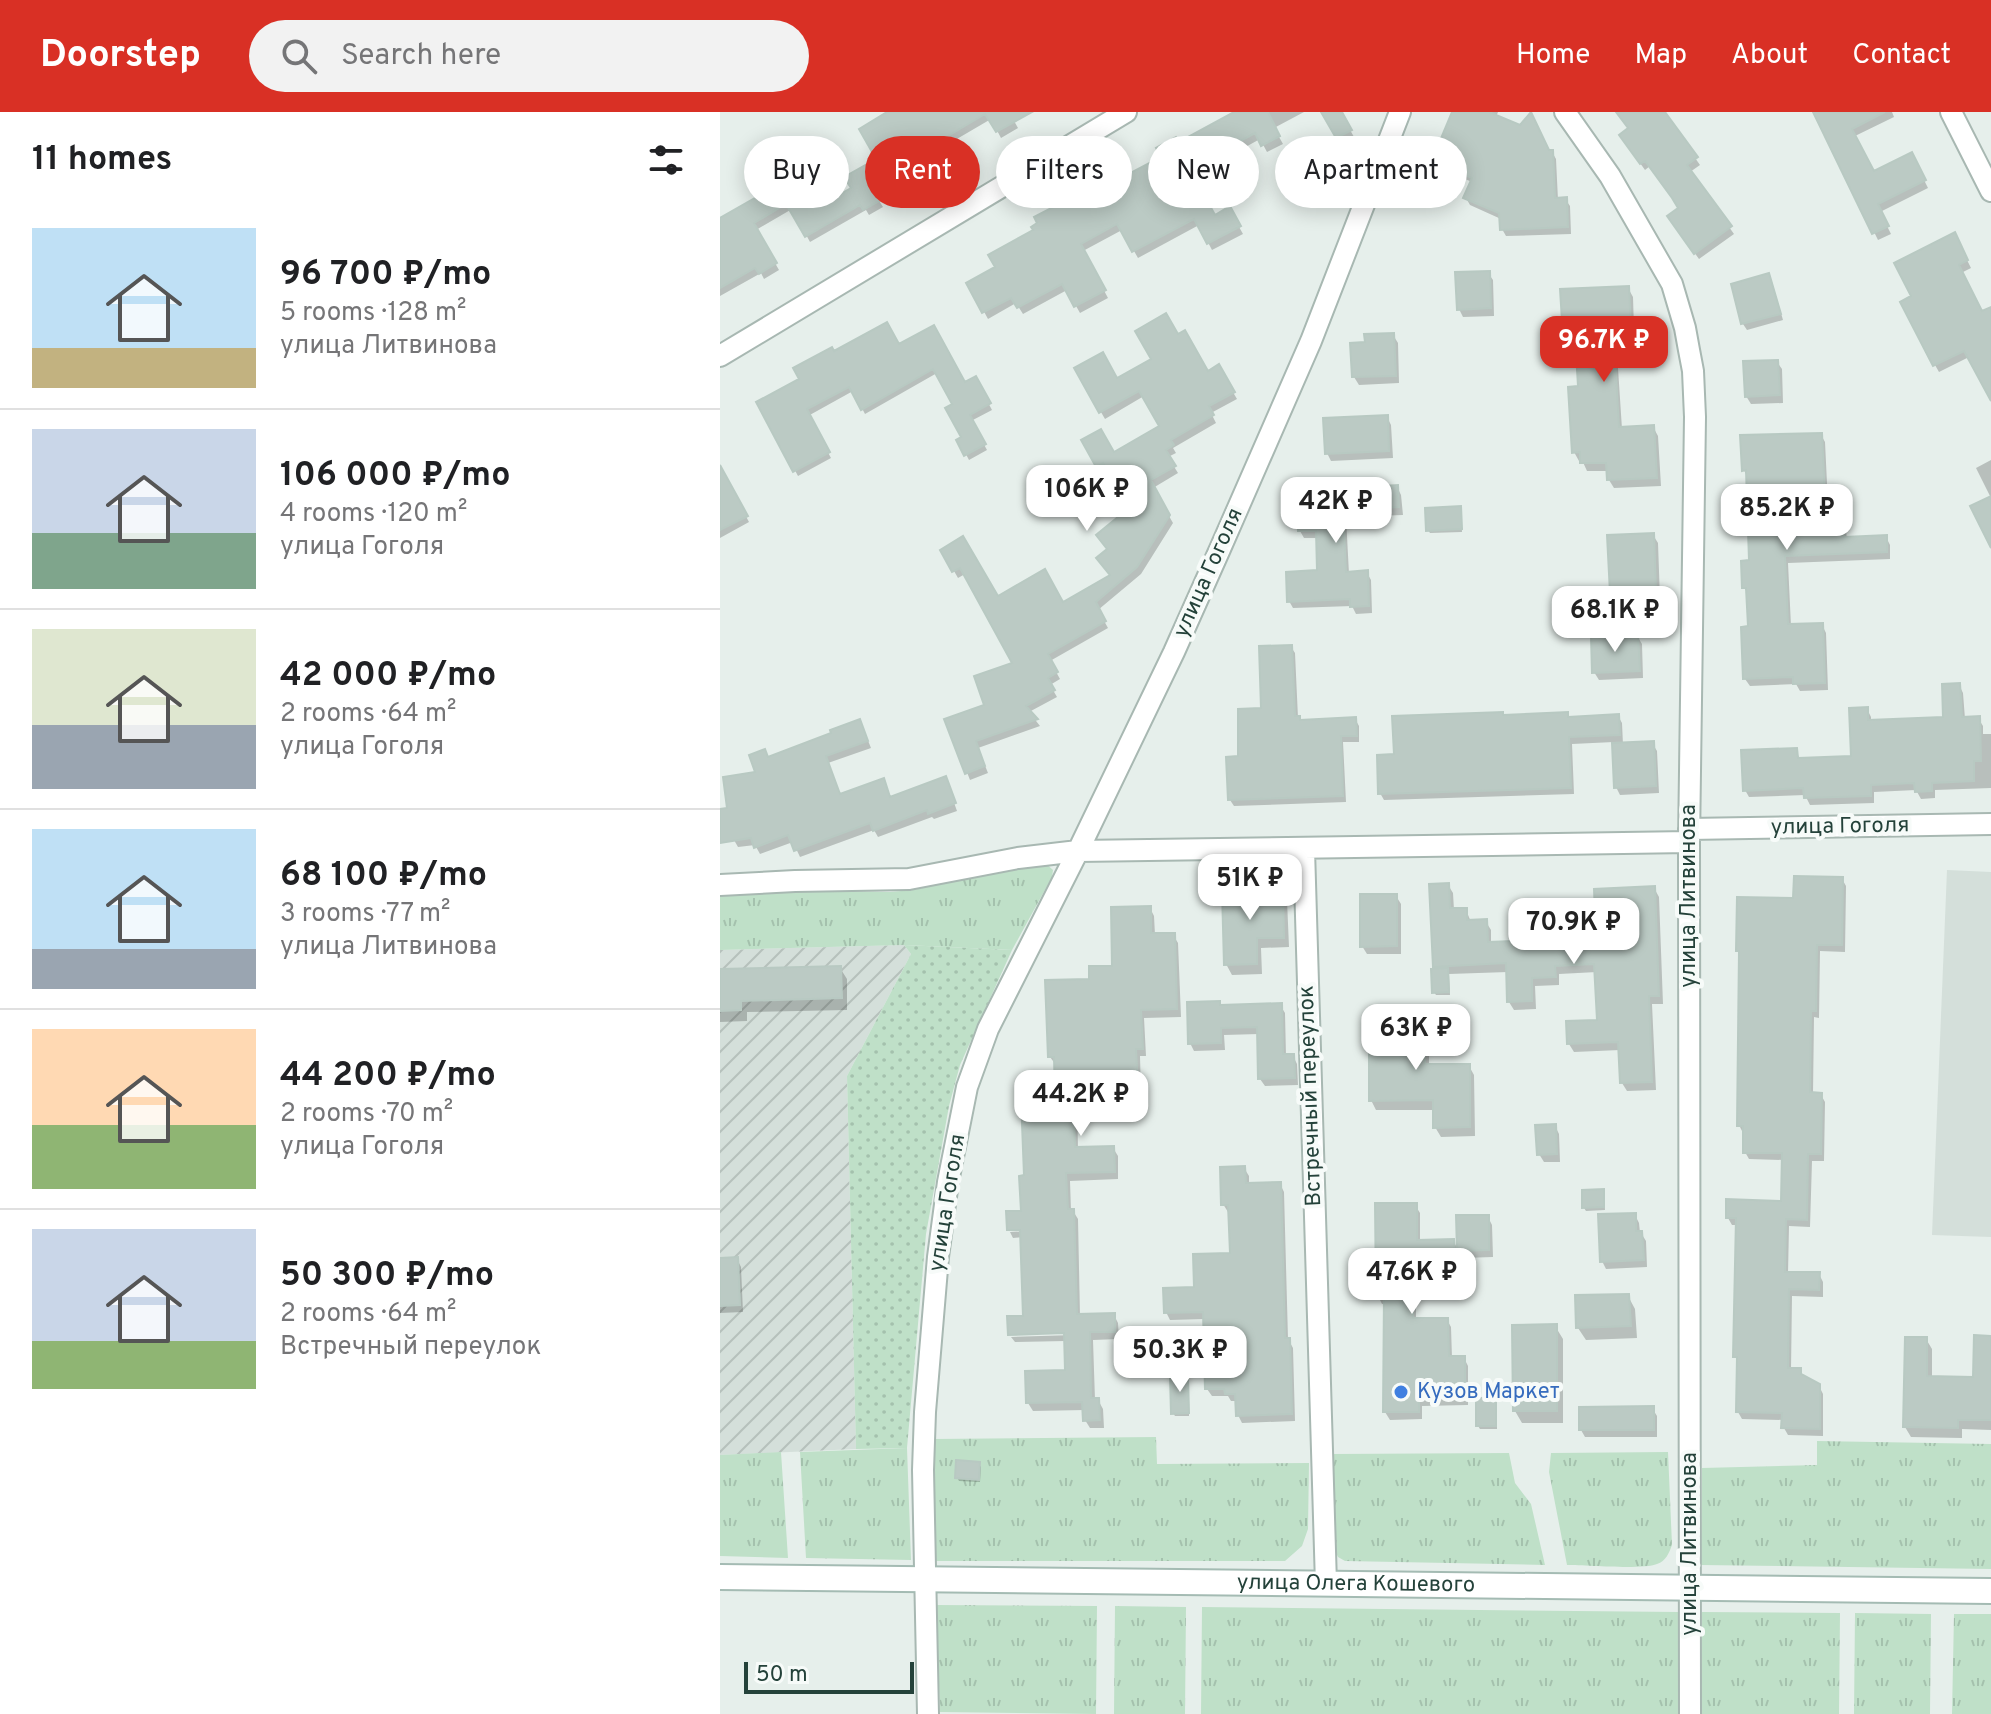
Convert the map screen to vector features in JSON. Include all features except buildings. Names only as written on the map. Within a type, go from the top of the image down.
[{"type":"main road","name":"улица Олега Кошевого","points":[[720,1577],[1991,1591]]},
{"type":"street","points":[[720,356],[1126,112]]},
{"type":"street","name":"улица Гоголя","points":[[928,1714],[923,1470],[931,1332],[948,1182],[967,1087],[1003,997],[1174,652],[1311,341],[1400,112]]},
{"type":"street","name":"улица Литвинова","points":[[1565,112],[1610,176],[1672,284],[1693,371],[1689,836],[1690,1714]]},
{"type":"street","points":[[1951,112],[1991,191]]},
{"type":"street","name":"улица Гоголя","points":[[720,885],[909,879],[1018,858],[1078,851],[1304,849],[1991,824]]},
{"type":"street","name":"Встречный переулок","points":[[1304,849],[1326,1584]]},
{"type":"shaded area","points":[[1947,870],[1991,872],[1991,1237],[1932,1235]]},
{"type":"shaded area","points":[[904,945],[911,954],[847,1076],[856,1449],[720,1455],[720,950]]},
{"type":"green space","points":[[1044,862],[1053,870],[1052,877],[1012,950],[904,945],[720,950],[720,894],[793,890],[913,890]]},
{"type":"green space","points":[[904,945],[1012,950],[960,1065],[949,1106],[926,1234],[907,1448],[856,1449],[847,1076],[911,954]]},
{"type":"green space","points":[[1156,1437],[1157,1464],[1309,1463],[1308,1529],[1302,1546],[1285,1561],[934,1561],[933,1439]]},
{"type":"green space","points":[[1817,1441],[1991,1444],[1991,1569],[1701,1565],[1702,1468],[1817,1465]]},
{"type":"green space","points":[[907,1448],[911,1560],[806,1558],[800,1452]]},
{"type":"green space","points":[[781,1452],[788,1558],[720,1556],[720,1455]]},
{"type":"green space","points":[[1668,1452],[1672,1545],[1665,1559],[1657,1564],[1639,1567],[1567,1565],[1549,1472],[1551,1453]]},
{"type":"green space","points":[[1509,1453],[1515,1483],[1531,1504],[1545,1565],[1345,1561],[1338,1557],[1334,1549],[1331,1454]]},
{"type":"green space","points":[[936,1605],[1097,1606],[1096,1714],[940,1712]]},
{"type":"green space","points":[[1115,1606],[1186,1607],[1185,1714],[1114,1714]]},
{"type":"green space","points":[[1202,1607],[1679,1612],[1678,1714],[1201,1714]]},
{"type":"green space","points":[[1702,1612],[1840,1613],[1839,1714],[1701,1714]]},
{"type":"green space","points":[[1855,1613],[1931,1614],[1930,1714],[1854,1714]]},
{"type":"green space","points":[[1954,1614],[1991,1614],[1991,1714],[1952,1714]]},
{"type":"place","name":"Кузов Маркет","points":[[1401,1392]]}]
